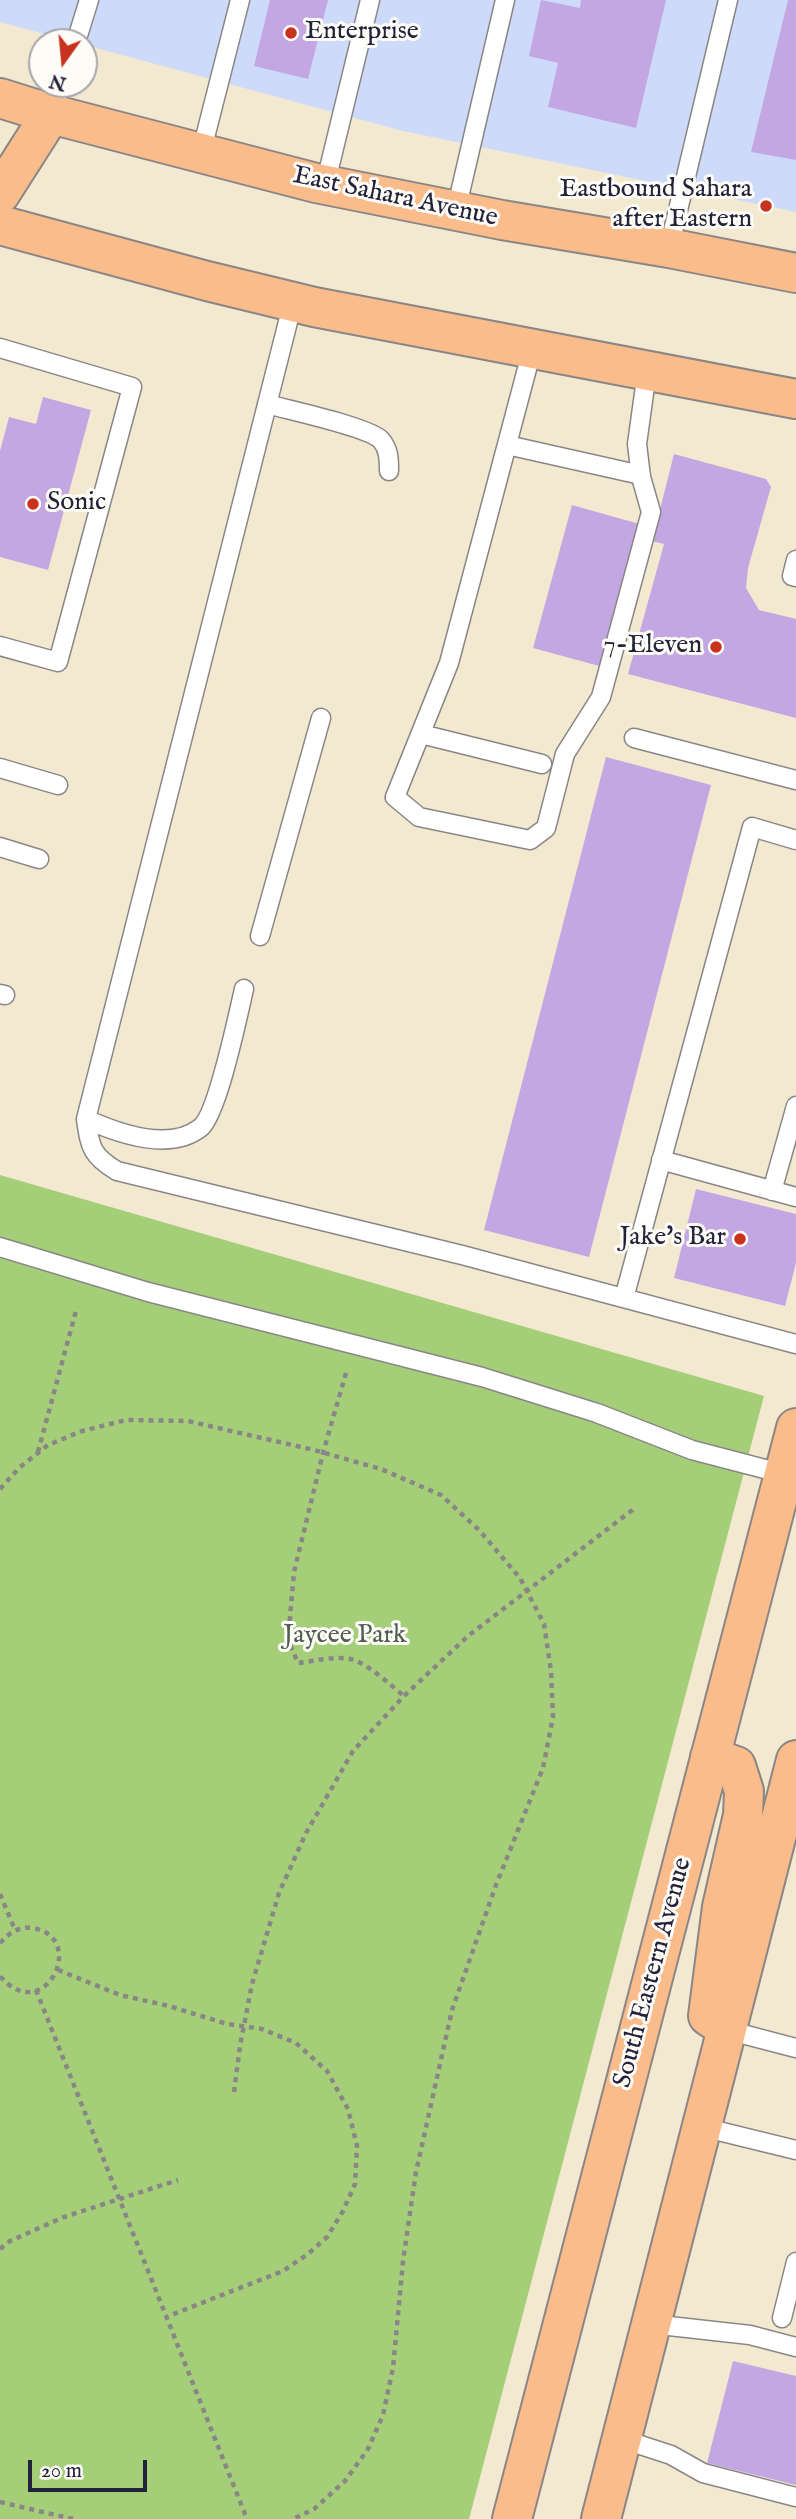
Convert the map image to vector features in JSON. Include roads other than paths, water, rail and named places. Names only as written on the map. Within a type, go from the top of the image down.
[{"type":"main road","name":"East Sahara Avenue","points":[[0,99],[56,99],[201,153],[325,185],[796,273]]},
{"type":"main road","points":[[0,194],[56,99]]},
{"type":"main road","points":[[0,225],[293,302],[796,399]]},
{"type":"main road","name":"South Eastern Avenue","points":[[512,2519],[796,1427]]},
{"type":"main road","points":[[710,1757],[736,1766],[744,1791],[743,1815],[722,1907],[708,2016],[727,2030]]},
{"type":"main road","points":[[601,2519],[796,1760]]},
{"type":"lane","points":[[80,28],[89,0]]},
{"type":"lane","points":[[201,153],[240,0]]},
{"type":"lane","points":[[325,185],[370,0]]},
{"type":"lane","points":[[456,210],[505,0]]},
{"type":"lane","points":[[670,248],[728,0]]},
{"type":"lane","points":[[293,302],[86,1119],[89,1145],[99,1160],[117,1171],[462,1255],[796,1345]]},
{"type":"lane","points":[[0,348],[132,387],[58,663],[0,646]]},
{"type":"lane","points":[[532,350],[449,663],[395,797],[419,817],[530,840],[547,828],[565,754],[601,697],[651,512],[641,475],[637,444],[647,372]]},
{"type":"lane","points":[[267,404],[363,431],[380,439],[388,453],[389,471]]},
{"type":"lane","points":[[508,445],[641,475]]},
{"type":"lane","points":[[796,560],[792,576],[796,577]]},
{"type":"lane","points":[[260,936],[321,718]]},
{"type":"lane","points":[[421,734],[541,764]]},
{"type":"lane","points":[[634,738],[796,780]]},
{"type":"lane","points":[[0,768],[58,785]]},
{"type":"lane","points":[[624,1298],[752,827],[796,840]]},
{"type":"lane","points":[[0,847],[38,859]]},
{"type":"lane","points":[[86,1119],[118,1134],[150,1138],[180,1139],[202,1128],[213,1105],[244,989]]},
{"type":"lane","points":[[772,1191],[796,1106]]},
{"type":"lane","points":[[662,1160],[796,1197]]},
{"type":"lane","points":[[0,1247],[148,1292],[482,1377],[597,1413],[692,1450],[784,1474]]},
{"type":"lane","points":[[727,2030],[796,2048]]},
{"type":"lane","points":[[702,2127],[796,2150]]},
{"type":"lane","points":[[782,2318],[796,2262]]},
{"type":"lane","points":[[651,2324],[750,2334],[796,2347]]},
{"type":"lane","points":[[622,2440],[671,2455],[703,2473],[796,2497]]},
{"type":"place","name":"Enterprise","points":[[291,33]]},
{"type":"place","name":"Eastbound Sahara after Eastern","points":[[766,206]]},
{"type":"place","name":"Sonic","points":[[33,504]]},
{"type":"place","name":"7-Eleven","points":[[716,647]]},
{"type":"place","name":"Jake's Bar","points":[[740,1239]]},
{"type":"park label","name":"Jaycee Park","points":[[345,1637]]}]
